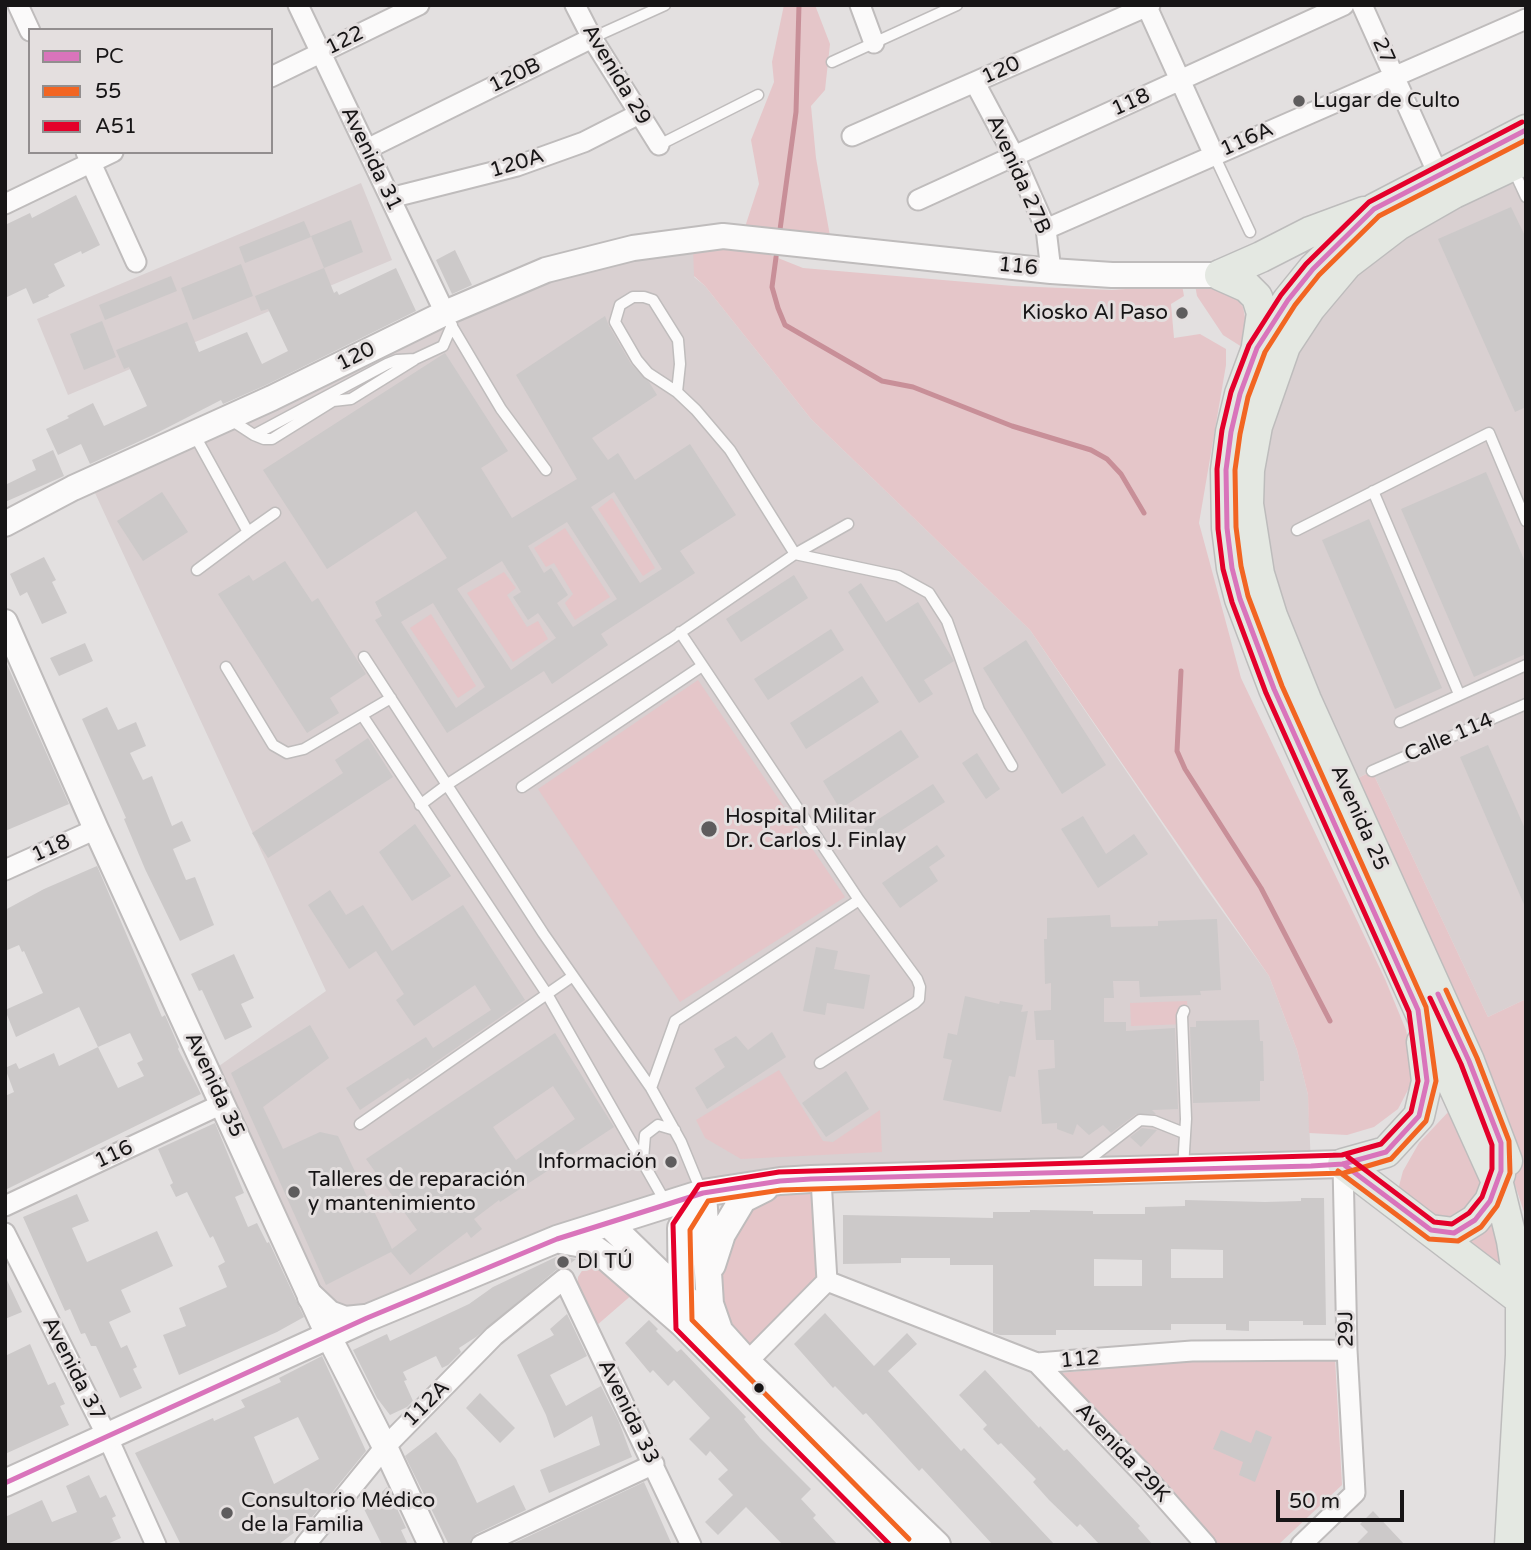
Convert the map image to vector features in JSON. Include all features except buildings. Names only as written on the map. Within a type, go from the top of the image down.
[{"type":"main road","points":[[1301,259],[1310,232],[1374,209],[1526,130]]},
{"type":"main road","name":"Avenida 25","points":[[1518,162],[1454,192],[1398,225],[1347,264],[1310,308],[1285,346],[1257,426],[1249,470],[1248,504],[1259,574],[1272,616],[1306,700],[1469,1061],[1526,1218]]},
{"type":"main road","points":[[1220,275],[1301,259],[1347,264]]},
{"type":"main road","name":"Avenida 25","points":[[1301,259],[1288,300],[1257,348],[1234,419],[1226,470],[1227,528],[1237,589],[1274,690],[1498,1184],[1512,1241],[1521,1300],[1521,1355],[1510,1545]]},
{"type":"main road","points":[[1220,275],[1247,287],[1257,297],[1262,313],[1257,348]]},
{"type":"main road","points":[[1393,1202],[1382,1183],[1381,1168],[1385,1153],[1419,1116],[1427,1081],[1418,1010]]},
{"type":"main road","points":[[1430,1230],[1454,1233],[1475,1220],[1490,1201],[1498,1184],[1501,1171],[1500,1143]]},
{"type":"main road","points":[[5,1483],[328,1335],[557,1239],[703,1193],[780,1181],[821,1179],[1343,1164],[1385,1153]]},
{"type":"main road","points":[[1343,1164],[1521,1300]]},
{"type":"main road","points":[[709,1273],[722,1234],[743,1199],[780,1181]]},
{"type":"main road","points":[[681,1228],[703,1193]]},
{"type":"main road","points":[[703,1193],[710,1304],[720,1332]]},
{"type":"main road","points":[[667,1205],[681,1228],[683,1324]]},
{"type":"main road","points":[[609,1224],[720,1332],[747,1362],[937,1545]]},
{"type":"main road","points":[[557,1239],[589,1245],[683,1324],[903,1545]]},
{"type":"main road","points":[[311,1297],[328,1314],[345,1320],[367,1318]]},
{"type":"street","name":"Avenida 31","points":[[298,5],[448,319]]},
{"type":"street","name":"122","points":[[273,76],[419,5]]},
{"type":"street","name":"Avenida 29","points":[[575,5],[592,38],[659,145]]},
{"type":"street","points":[[860,5],[874,43]]},
{"type":"street","name":"118","points":[[918,200],[1344,5]]},
{"type":"street","name":"27","points":[[1362,5],[1438,174]]},
{"type":"street","points":[[1149,6],[1214,155]]},
{"type":"street","name":"120","points":[[852,136],[1149,6]]},
{"type":"street","points":[[17,9],[28,28]]},
{"type":"street","name":"116A","points":[[1046,229],[1526,19]]},
{"type":"street","name":"120B","points":[[367,149],[592,38]]},
{"type":"street","name":"Avenida 27B","points":[[975,82],[1014,156],[1046,229],[1051,271]]},
{"type":"street","name":"120A","points":[[390,198],[517,166],[584,142],[639,114]]},
{"type":"street","points":[[5,204],[88,158],[136,262]]},
{"type":"street","name":"120","points":[[5,524],[73,488],[448,319],[546,270],[633,248],[723,236]]},
{"type":"street","name":"116","points":[[723,236],[1051,271],[1112,275],[1220,275]]},
{"type":"street","points":[[5,534],[31,512]]},
{"type":"street","name":"Avenida 35","points":[[5,622],[96,829],[328,1335],[431,1545]]},
{"type":"street","name":"118","points":[[5,870],[96,829]]},
{"type":"street","name":"116","points":[[5,1206],[222,1104]]},
{"type":"street","name":"29J","points":[[1301,1545],[1355,1493],[1347,1350],[1343,1164]]},
{"type":"street","points":[[747,1362],[827,1281],[821,1179]]},
{"type":"street","name":"Avenida 37","points":[[5,1233],[107,1436],[156,1545]]},
{"type":"street","name":"112A","points":[[304,1545],[385,1447],[494,1336],[564,1279]]},
{"type":"street","name":"Avenida 33","points":[[564,1279],[691,1545]]},
{"type":"street","name":"112","points":[[827,1281],[1037,1363],[1192,1351],[1347,1350]]},
{"type":"street","name":"Avenida 29K","points":[[1037,1363],[1147,1478],[1206,1545]]},
{"type":"street","points":[[481,1545],[654,1464]]},
{"type":"lane","name":"120B","points":[[592,38],[665,5]]},
{"type":"lane","points":[[832,62],[957,5]]},
{"type":"lane","points":[[659,145],[758,95]]},
{"type":"lane","points":[[1214,155],[1250,232]]},
{"type":"lane","points":[[1518,162],[1526,197]]},
{"type":"lane","points":[[677,393],[680,364],[678,341],[653,300],[633,297],[620,305],[615,322],[637,360],[648,373],[696,410],[730,450],[795,554],[898,576],[929,593],[947,621],[979,710],[1012,766]]},
{"type":"lane","points":[[228,418],[254,435],[387,364],[397,360],[415,359],[443,346],[448,319]]},
{"type":"lane","points":[[448,319],[501,409],[547,470]]},
{"type":"lane","points":[[1297,530],[1489,433],[1526,521]]},
{"type":"lane","points":[[194,434],[248,532]]},
{"type":"lane","points":[[1373,491],[1459,694]]},
{"type":"lane","points":[[197,570],[275,513]]},
{"type":"lane","points":[[420,805],[795,554],[848,524]]},
{"type":"lane","points":[[680,632],[859,900],[920,986],[919,999],[915,1003],[820,1063]]},
{"type":"lane","points":[[364,657],[573,976],[651,1088],[675,1130],[703,1193]]},
{"type":"lane","points":[[1400,722],[1526,665]]},
{"type":"lane","points":[[522,788],[702,666]]},
{"type":"lane","points":[[226,667],[273,745],[287,753],[304,749],[391,698]]},
{"type":"lane","name":"Calle 114","points":[[1372,771],[1526,704]]},
{"type":"lane","points":[[362,715],[547,994],[667,1205]]},
{"type":"lane","points":[[651,1088],[675,1021],[859,900]]},
{"type":"lane","points":[[360,1124],[573,976]]},
{"type":"lane","points":[[1183,1168],[1184,1011]]},
{"type":"lane","points":[[1070,1172],[1092,1160],[1140,1120],[1154,1121],[1184,1133]]},
{"type":"lane","points":[[643,1161],[645,1135],[658,1125],[675,1130]]},
{"type":"shaded area","points":[[784,5],[815,5],[830,44],[825,90],[811,106],[816,158],[830,236],[745,227],[759,184],[751,140],[774,82],[772,62]]},
{"type":"shaded area","points":[[1526,158],[1526,999],[1488,1017],[1372,771],[1345,785],[1259,574],[1257,426],[1347,264]]},
{"type":"shaded area","points":[[361,183],[392,260],[68,395],[37,319]]},
{"type":"shaded area","name":"Hospital Militar Dr. Carlos J. Finlay","points":[[723,236],[694,277],[705,286],[811,419],[1030,630],[1269,976],[1297,1050],[1308,1095],[1311,1166],[703,1193],[328,1335],[219,1066],[326,991],[95,493],[272,398],[546,270]]},
{"type":"shaded area","points":[[723,236],[803,268],[1013,286],[1112,290],[1182,285],[1184,296],[1171,304],[1174,338],[1200,334],[1226,349],[1226,365],[1199,523],[1241,678],[1385,979],[1406,1030],[1412,1058],[1410,1086],[1398,1109],[1374,1127],[1347,1135],[1309,1133],[1308,1095],[1297,1050],[1269,976],[1030,630],[811,419],[705,286],[694,276],[693,247]]},
{"type":"shaded area","points":[[1194,279],[1213,281],[1237,299],[1243,307],[1247,327],[1242,347],[1223,335],[1197,296]]},
{"type":"shaded area","points":[[612,498],[655,568],[643,576],[598,509]]},
{"type":"shaded area","points":[[565,528],[610,597],[575,620],[565,603],[573,594],[554,563],[546,567],[534,548]]},
{"type":"shaded area","points":[[504,572],[516,588],[507,595],[527,627],[538,621],[548,639],[513,662],[467,593]]},
{"type":"shaded area","points":[[431,614],[476,686],[458,698],[410,628]]},
{"type":"shaded area","points":[[698,680],[845,897],[680,1002],[538,789]]},
{"type":"shaded area","points":[[1372,771],[1488,1017],[1526,999],[1526,1218],[1501,1143],[1345,785]]},
{"type":"shaded area","points":[[1187,1001],[1188,1024],[1131,1026],[1130,1003]]},
{"type":"shaded area","points":[[779,1070],[823,1141],[833,1142],[880,1110],[882,1152],[741,1159],[705,1138],[696,1120]]},
{"type":"shaded area","points":[[1451,1109],[1483,1172],[1480,1188],[1465,1208],[1447,1218],[1429,1217],[1403,1198],[1399,1186],[1403,1171],[1419,1143]]},
{"type":"shaded area","points":[[778,1191],[812,1191],[817,1281],[750,1349],[727,1329],[719,1301],[722,1270],[733,1233],[752,1206]]},
{"type":"shaded area","points":[[1493,1206],[1509,1283],[1455,1241]]},
{"type":"shaded area","points":[[593,1261],[634,1293],[596,1326],[577,1289],[578,1277],[585,1266]]},
{"type":"shaded area","points":[[1335,1358],[1342,1485],[1278,1545],[1217,1545],[1061,1373],[1184,1361]]},
{"type":"waterway","points":[[779,237],[796,112],[799,5]]},
{"type":"waterway","points":[[777,250],[772,287],[785,325],[882,381],[913,387],[1012,426],[1091,450],[1107,459],[1121,474],[1144,513]]},
{"type":"waterway","points":[[1181,671],[1177,751],[1185,769],[1261,888],[1330,1021]]},
{"type":"transit line","name":"A51","points":[[890,1545],[676,1329],[673,1224],[699,1185],[779,1172],[1342,1155],[1381,1144],[1411,1112],[1418,1081],[1409,1012],[1266,693],[1232,602],[1223,569],[1218,529],[1217,469],[1231,392],[1249,345],[1281,295],[1306,264],[1369,202],[1522,122]]},
{"type":"transit line","name":"PC","points":[[5,1483],[367,1318],[557,1239],[703,1193],[811,1179],[1311,1166],[1343,1164],[1386,1152],[1419,1116],[1427,1081],[1418,1010],[1274,689],[1240,599],[1232,568],[1227,528],[1226,470],[1231,432],[1240,394],[1257,348],[1288,300],[1313,269],[1374,209],[1526,130]]},
{"type":"transit line","name":"55","points":[[909,1539],[692,1320],[690,1230],[708,1201],[781,1190],[1344,1173],[1391,1159],[1426,1121],[1436,1081],[1426,1007],[1282,686],[1248,596],[1236,527],[1235,470],[1248,397],[1265,352],[1295,305],[1319,275],[1379,216],[1526,140]]},
{"type":"transit line","name":"55","points":[[1338,1171],[1429,1239],[1458,1241],[1481,1227],[1497,1206],[1510,1173],[1509,1141],[1477,1058],[1446,990]]},
{"type":"transit line","name":"PC","points":[[1343,1164],[1431,1230],[1454,1233],[1475,1220],[1490,1201],[1501,1171],[1501,1143],[1469,1061],[1438,994]]},
{"type":"transit line","name":"A51","points":[[1348,1157],[1434,1222],[1452,1224],[1469,1213],[1482,1197],[1492,1169],[1492,1145],[1461,1064],[1430,998]]},
{"type":"place","name":"Lugar de Culto","points":[[1299,101]]},
{"type":"place","name":"Kiosko Al Paso","points":[[1182,313]]},
{"type":"place","name":"Hospital Militar Dr. Carlos J. Finlay","points":[[709,829]]},
{"type":"place","name":"Información","points":[[671,1162]]},
{"type":"place","name":"Talleres de reparación y mantenimiento","points":[[294,1192]]},
{"type":"place","name":"DI TÚ","points":[[563,1262]]},
{"type":"place","name":"Consultorio Médico de la Familia","points":[[227,1513]]}]
